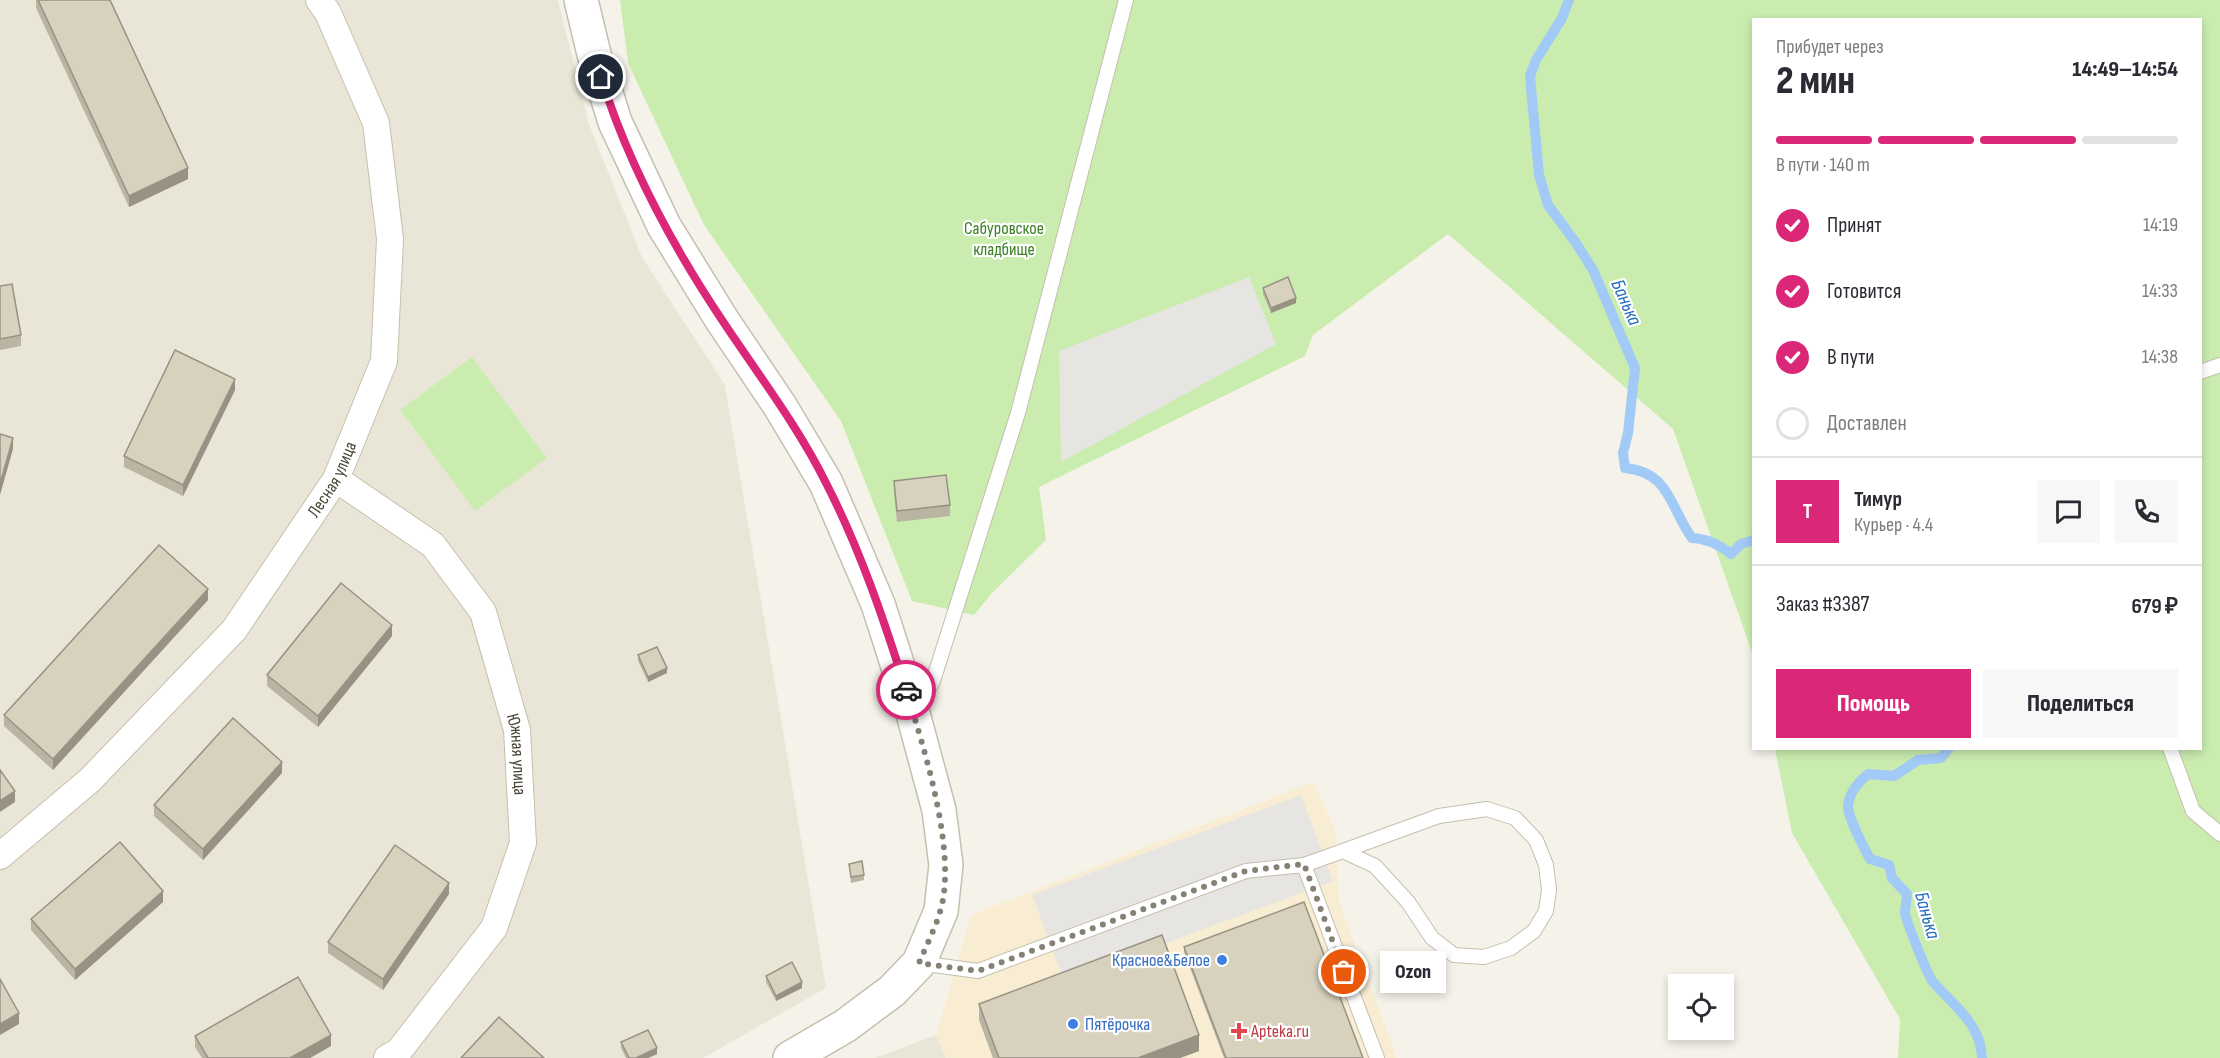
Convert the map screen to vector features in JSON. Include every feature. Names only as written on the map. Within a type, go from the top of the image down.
[{"type":"street","name":"Лесная улица","points":[[0,856],[90,780],[234,630],[336,479],[384,361],[390,239],[376,123],[328,13],[319,0]]},
{"type":"street","points":[[581,0],[594,54],[620,132],[664,226],[722,320],[780,406],[826,483],[878,604],[912,710],[939,810],[946,865],[941,911],[919,963],[892,991],[803,1055]]},
{"type":"street","name":"Южная улица","points":[[336,479],[433,545],[483,612],[517,730],[523,843],[494,928],[399,1051],[387,1058]]},
{"type":"lane","points":[[912,710],[924,698],[933,681],[1018,413],[1126,0]]},
{"type":"lane","points":[[2202,371],[2220,365]]},
{"type":"lane","points":[[2171,750],[2193,811],[2220,834]]},
{"type":"lane","points":[[919,963],[978,971],[1246,871],[1304,864],[1439,816],[1487,808],[1515,818],[1536,840],[1546,865],[1549,890],[1546,911],[1534,932],[1511,948],[1484,957],[1454,955],[1432,938],[1407,902],[1375,866],[1343,851]]},
{"type":"lane","points":[[1304,864],[1377,1058]]},
{"type":"shaded area","points":[[0,0],[558,0],[589,124],[642,257],[725,385],[826,988],[703,1058],[0,1058]]},
{"type":"shaded area","points":[[1249,277],[1276,344],[1061,462],[1059,351]]},
{"type":"shaded area","points":[[1313,782],[1335,829],[1339,901],[1397,1058],[946,1058],[936,1035],[971,915]]},
{"type":"shaded area","points":[[1301,795],[1333,881],[1064,981],[1032,895]]},
{"type":"shaded area","points":[[936,1035],[946,1058],[875,1058]]},
{"type":"green space","name":"Сабуровское кладбище","points":[[620,0],[2220,0],[2220,1058],[1898,1058],[1900,1019],[1792,833],[1775,750],[2202,750],[2202,18],[1752,18],[1752,652],[1673,429],[1448,234],[1313,335],[1305,356],[1039,487],[1046,540],[992,593],[974,615],[912,601],[841,421],[704,225],[628,63]]},
{"type":"green space","points":[[472,357],[547,458],[475,511],[400,410]]},
{"type":"building","points":[[38,0],[110,0],[188,168],[129,196]]},
{"type":"building","points":[[1288,277],[1296,298],[1271,308],[1263,288]]},
{"type":"building","points":[[12,284],[21,335],[0,339],[0,286]]},
{"type":"building","points":[[175,350],[235,379],[183,485],[124,456]]},
{"type":"building","points":[[0,434],[13,438],[0,484]]},
{"type":"building","points":[[946,475],[950,505],[897,511],[894,481]]},
{"type":"building","points":[[159,545],[208,589],[53,759],[4,715]]},
{"type":"building","points":[[341,583],[392,625],[318,716],[267,675]]},
{"type":"building","points":[[657,647],[667,668],[648,677],[638,655]]},
{"type":"building","points":[[233,718],[282,762],[203,849],[154,805]]},
{"type":"building","points":[[0,770],[15,791],[0,801]]},
{"type":"building","points":[[120,842],[163,891],[75,969],[31,919]]},
{"type":"building","points":[[395,845],[449,883],[383,979],[328,942]]},
{"type":"building","points":[[862,861],[864,875],[851,877],[849,864]]},
{"type":"building","points":[[1304,902],[1363,1058],[1226,1058],[1184,947]]},
{"type":"building","points":[[1162,935],[1199,1035],[1138,1058],[999,1058],[979,1004]]},
{"type":"building","points":[[792,962],[802,982],[776,996],[766,976]]},
{"type":"building","points":[[298,977],[331,1035],[290,1058],[208,1058],[195,1036]]},
{"type":"building","points":[[0,979],[19,1013],[0,1024]]},
{"type":"building","points":[[499,1017],[544,1058],[461,1058]]},
{"type":"building","points":[[648,1030],[657,1048],[636,1058],[629,1058],[621,1042]]},
{"type":"waterway","name":"Банька","points":[[1569,0],[1562,18],[1536,60],[1530,76],[1539,175],[1548,205],[1593,270],[1635,368],[1628,433],[1623,453],[1625,468],[1651,476],[1660,484],[1692,538],[1713,543],[1731,554],[1741,544],[1752,541]]},
{"type":"waterway","name":"Банька","points":[[1947,750],[1941,758],[1918,760],[1894,776],[1868,774],[1855,788],[1848,806],[1853,825],[1870,859],[1889,865],[1892,878],[1907,894],[1906,918],[1927,970],[1933,982],[1972,1025],[1977,1035],[1982,1058]]},
{"type":"way so far","points":[[906,690],[939,810],[946,865],[941,911],[919,963],[978,971],[1246,871],[1304,864],[1344,972]]},
{"type":"place","name":"Красное&Белое","points":[[1222,960]]},
{"type":"place","name":"Ozon","points":[[1344,972]]},
{"type":"place","name":"Пятёрочка","points":[[1073,1024]]},
{"type":"place","name":"Apteka.ru","points":[[1239,1031]]},
{"type":"route","points":[[601,77],[615,122],[664,226],[722,320],[780,406],[826,483],[878,604],[906,690]]}]
